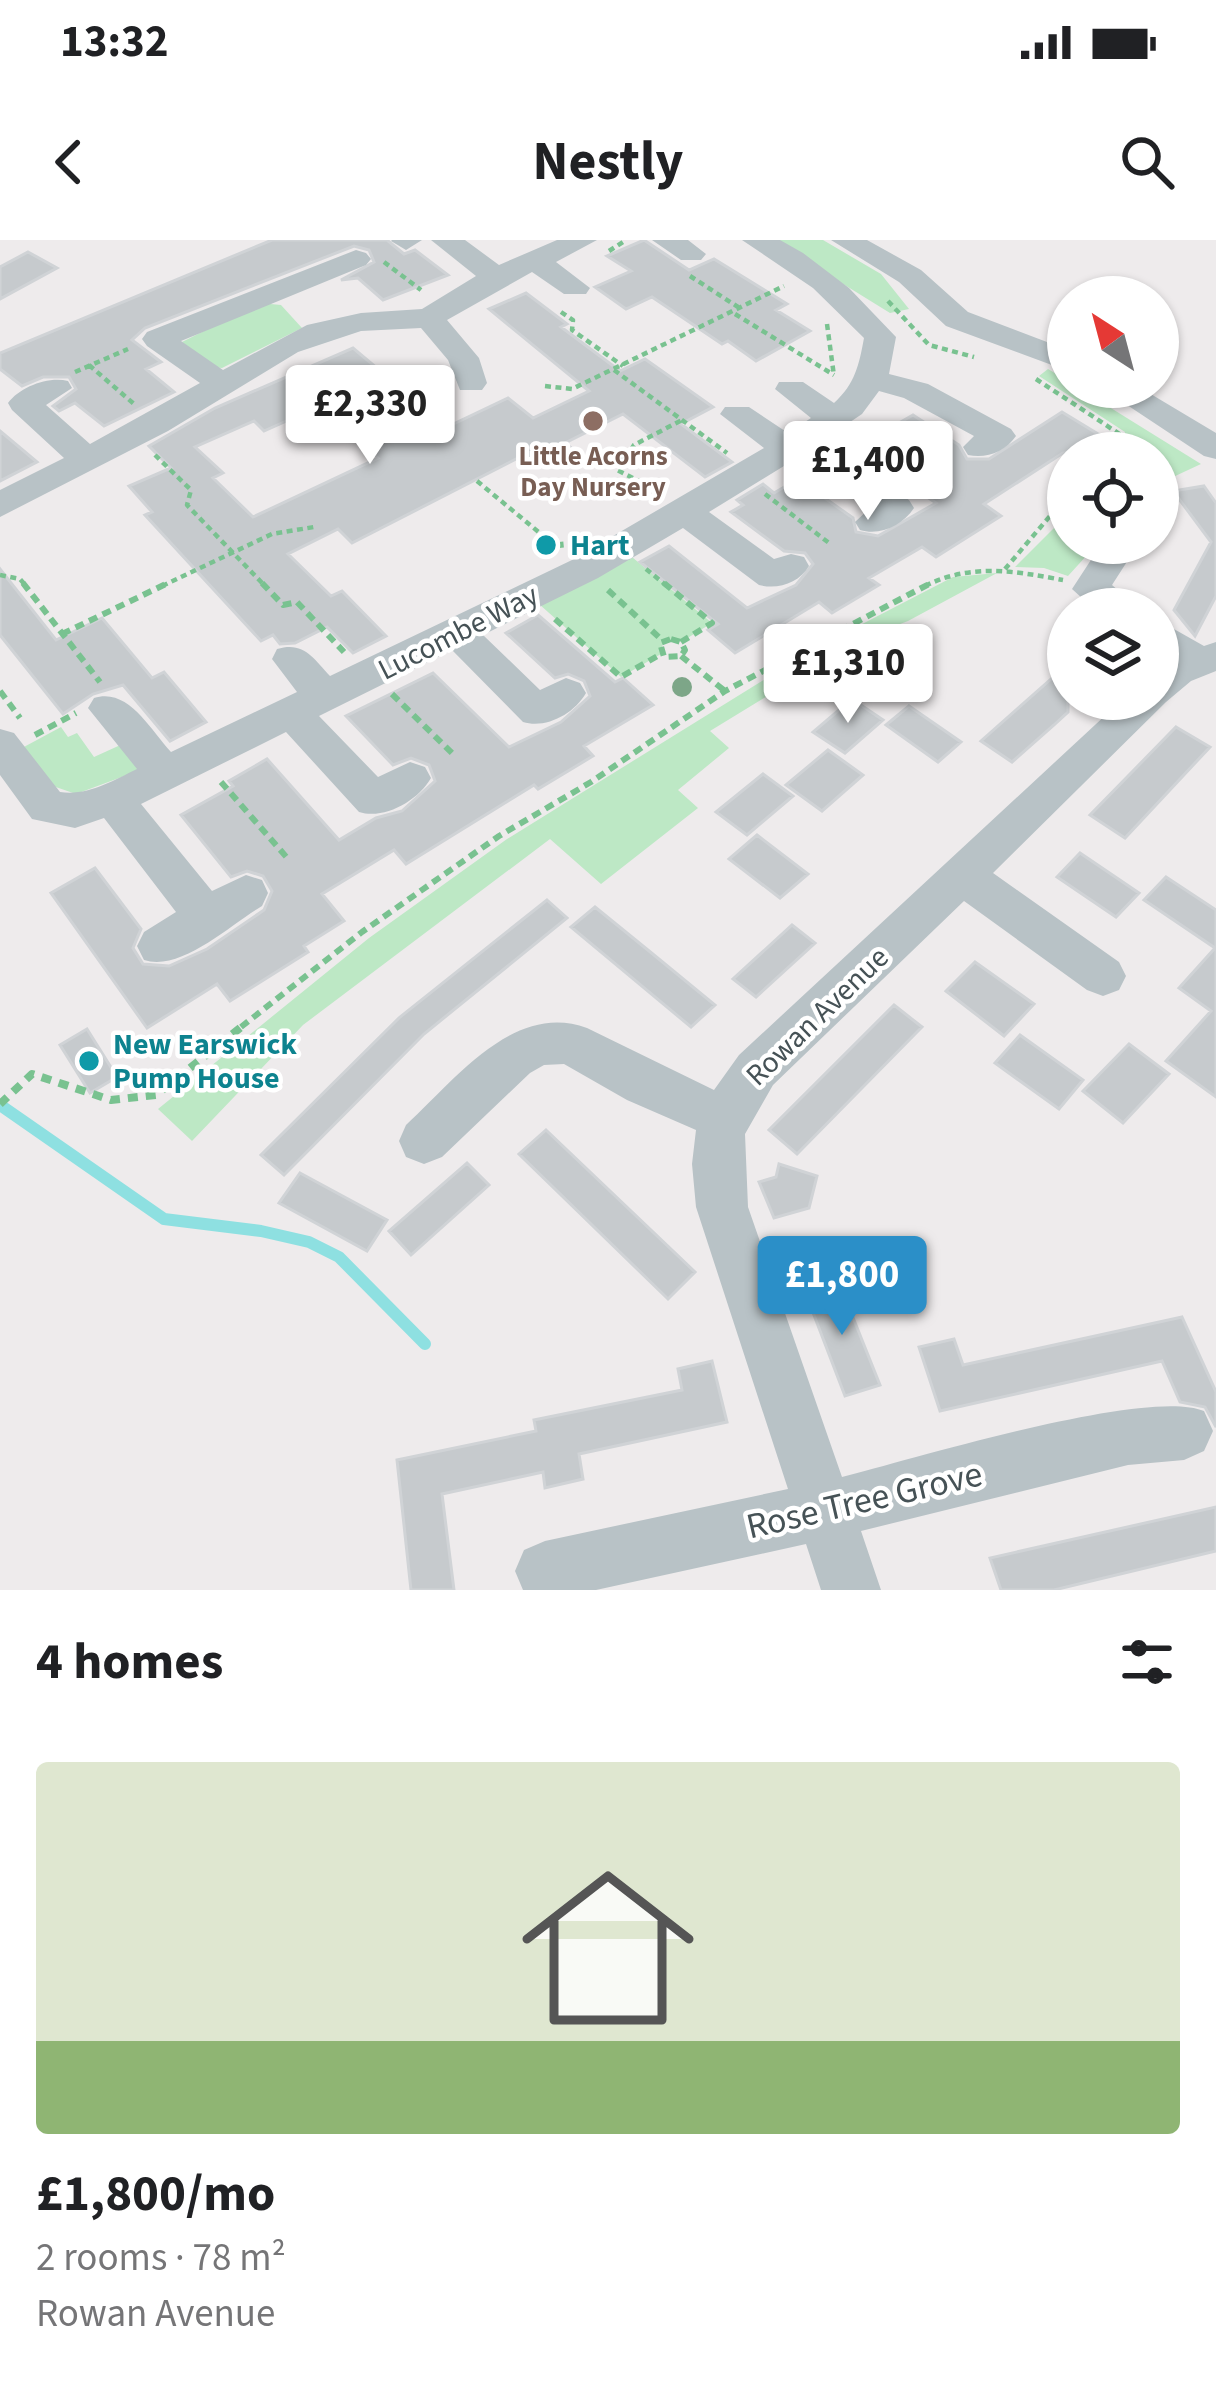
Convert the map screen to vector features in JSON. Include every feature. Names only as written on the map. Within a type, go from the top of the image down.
[{"type":"street","points":[[446,240],[496,277],[554,282],[582,240]]},
{"type":"street","points":[[757,240],[800,262],[842,296],[901,328],[957,319]]},
{"type":"street","points":[[846,240],[910,276],[957,319],[1047,354]]},
{"type":"street","points":[[147,345],[319,285],[356,259]]},
{"type":"street","points":[[0,505],[225,386],[287,345],[361,322],[429,318],[496,277]]},
{"type":"street","points":[[429,318],[463,358],[471,383]]},
{"type":"street","points":[[847,395],[901,328]]},
{"type":"street","points":[[147,345],[225,386]]},
{"type":"street","points":[[12,409],[56,388]]},
{"type":"street","points":[[790,389],[847,395],[916,391],[999,436]]},
{"type":"street","name":"Lucombe Way","points":[[2,747],[47,807],[76,811],[112,799],[458,633],[505,596],[795,446],[847,395]]},
{"type":"street","points":[[1150,408],[1216,448]]},
{"type":"street","points":[[12,409],[109,472],[142,458]]},
{"type":"street","points":[[737,414],[896,508]]},
{"type":"street","points":[[649,525],[772,577]]},
{"type":"street","points":[[458,633],[537,711]]},
{"type":"street","points":[[1179,644],[1207,658]]},
{"type":"street","points":[[1179,676],[1207,658]]},
{"type":"street","points":[[291,659],[308,705],[375,799]]},
{"type":"street","points":[[103,703],[179,765]]},
{"type":"street","name":"Rowan Avenue","points":[[722,1117],[756,1070],[1126,720]]},
{"type":"street","points":[[112,799],[206,917]]},
{"type":"street","points":[[964,876],[1103,976]]},
{"type":"street","points":[[160,946],[246,893]]},
{"type":"street","points":[[424,1141],[513,1058],[538,1044],[571,1043],[644,1084],[722,1117],[715,1160],[722,1207],[851,1590]]},
{"type":"street","name":"Rose Tree Grove","points":[[545,1571],[826,1510],[1128,1436],[1184,1431]]},
{"type":"path","points":[[622,366],[572,330],[573,320],[554,282],[626,240]]},
{"type":"path","points":[[679,247],[691,266],[681,271],[847,395],[867,412],[863,417],[946,470]]},
{"type":"path","points":[[545,386],[572,389],[788,284]]},
{"type":"path","points":[[820,315],[847,395]]},
{"type":"path","points":[[901,328],[940,351],[985,358]]},
{"type":"path","points":[[56,388],[56,382],[88,365],[122,349],[147,345]]},
{"type":"path","points":[[88,365],[169,434],[144,445],[191,490],[187,505],[283,605],[297,602],[350,659],[357,658],[456,757]]},
{"type":"path","points":[[1024,372],[1115,432]]},
{"type":"path","points":[[661,654],[663,641],[681,642],[712,623],[649,525],[665,495],[617,470],[634,446],[682,420]]},
{"type":"path","points":[[1005,569],[1047,520]]},
{"type":"path","points":[[62,634],[272,534],[314,527]]},
{"type":"path","points":[[3,1101],[32,1074],[111,1100],[156,1095],[362,932],[499,836],[591,782],[724,691],[951,573],[1005,569],[1069,588]]},
{"type":"path","points":[[0,575],[20,580],[62,634],[103,703],[2,747]]},
{"type":"path","points":[[505,596],[621,677],[661,654],[681,656],[724,691]]},
{"type":"path","points":[[681,642],[685,650],[681,656]]},
{"type":"path","points":[[179,765],[207,765],[289,860]]},
{"type":"green space","points":[[772,240],[823,240],[881,274],[909,309],[890,313]]},
{"type":"green space","points":[[260,303],[281,305],[302,328],[222,368],[213,367],[182,342]]},
{"type":"green space","points":[[1088,408],[1111,408],[1149,432],[1125,432]]},
{"type":"green space","points":[[1179,450],[1201,464],[1179,474]]},
{"type":"green space","points":[[1047,535],[1047,564],[1079,564],[1068,576],[1044,568],[1015,567]]},
{"type":"green space","points":[[621,548],[712,623],[681,642],[663,641],[661,654],[621,677],[530,596]]},
{"type":"green space","points":[[997,573],[908,621],[861,639],[710,731],[729,748],[678,790],[698,808],[601,884],[550,839],[303,1025],[192,1141],[158,1109],[369,938],[507,839],[812,650],[953,577]]},
{"type":"green space","points":[[61,727],[68,737],[77,733],[94,757],[127,742],[138,771],[76,794],[50,785],[22,748]]},
{"type":"building","points":[[272,240],[387,240],[404,254],[415,250],[448,275],[383,300],[358,278],[341,280],[374,262],[369,250],[354,246],[145,328],[132,340],[161,362],[146,369],[174,392],[104,426],[75,403],[59,411],[53,406],[76,389],[69,377],[43,377],[22,386],[0,369],[0,353]]},
{"type":"building","points":[[644,240],[689,270],[714,259],[787,304],[776,310],[810,331],[756,361],[652,297],[626,309],[595,287],[631,271],[607,256]]},
{"type":"building","points":[[28,252],[57,268],[0,299],[0,267]]},
{"type":"building","points":[[526,293],[567,324],[561,327],[620,371],[645,359],[713,407],[681,424],[732,462],[705,477],[623,414],[532,466],[520,457],[352,543],[338,529],[288,554],[331,596],[342,591],[386,636],[353,653],[327,627],[295,643],[280,644],[273,635],[261,641],[145,515],[152,512],[129,486],[171,468],[149,446],[215,408],[353,348],[447,427],[508,398],[533,418],[589,391],[489,309]],"holes":[[[320,406],[378,458],[253,517],[213,478],[223,473],[195,447],[254,421],[264,431]]]},
{"type":"building","points":[[1062,412],[1095,432],[1047,432],[1047,463],[984,504],[1001,516],[936,557],[922,547],[869,578],[879,585],[832,613],[819,602],[735,653],[708,630],[718,624],[640,562],[669,546],[747,608],[796,585],[813,564],[805,553],[784,551],[731,512],[743,505],[737,500],[763,484],[774,493],[798,479],[853,518],[856,532],[878,536],[936,503],[855,448],[913,415],[959,445],[967,459],[989,459]]},
{"type":"building","points":[[0,431],[37,462],[0,481]]},
{"type":"building","points":[[1204,486],[1216,503],[1216,596],[1195,636],[1179,616],[1179,601],[1211,542],[1179,499],[1179,490]]},
{"type":"building","points":[[0,569],[56,640],[102,618],[152,678],[164,672],[206,722],[170,741],[123,685],[93,694],[63,714],[0,635]]},
{"type":"building","points":[[538,615],[615,682],[623,678],[653,705],[584,746],[593,756],[538,789],[534,785],[406,864],[394,850],[322,894],[344,921],[304,946],[308,952],[230,1001],[217,984],[147,1028],[51,893],[95,868],[141,929],[133,948],[143,964],[169,966],[207,949],[264,910],[272,891],[263,876],[247,871],[231,877],[181,815],[233,786],[229,781],[267,759],[339,840],[376,818],[402,811],[435,781],[429,765],[411,758],[393,765],[346,716],[433,673],[509,747],[561,722],[590,696],[584,681],[568,674],[555,678],[506,633]]},
{"type":"building","points":[[1047,683],[1047,720],[1059,720],[1054,725],[1012,762],[981,741]]},
{"type":"building","points":[[852,699],[883,720],[845,753],[813,732]]},
{"type":"building","points":[[909,706],[961,742],[938,762],[886,725]]},
{"type":"building","points":[[1176,727],[1210,747],[1125,838],[1090,815]]},
{"type":"building","points":[[828,750],[863,775],[822,811],[786,785]]},
{"type":"building","points":[[763,774],[793,796],[747,835],[716,812]]},
{"type":"building","points":[[757,835],[808,874],[780,898],[729,859]]},
{"type":"building","points":[[1080,853],[1139,893],[1116,917],[1057,877]]},
{"type":"building","points":[[1166,877],[1216,910],[1216,1097],[1166,1061],[1211,1011],[1179,988],[1215,948],[1144,900]]},
{"type":"building","points":[[547,900],[567,918],[424,1034],[284,1175],[261,1155],[400,1017]]},
{"type":"building","points":[[595,907],[715,1005],[691,1027],[571,927]]},
{"type":"building","points":[[792,925],[815,943],[756,997],[733,979]]},
{"type":"building","points":[[975,962],[1034,1004],[1004,1036],[946,991]]},
{"type":"building","points":[[894,1005],[922,1027],[797,1154],[769,1130]]},
{"type":"building","name":"New Earswick Pump House","points":[[87,1029],[117,1077],[90,1093],[60,1045]]},
{"type":"building","points":[[1020,1035],[1083,1080],[1059,1109],[995,1063]]},
{"type":"building","points":[[1129,1044],[1169,1074],[1123,1123],[1083,1091]]},
{"type":"building","points":[[546,1130],[695,1272],[668,1299],[519,1154]]},
{"type":"building","points":[[467,1163],[489,1185],[411,1255],[389,1231]]},
{"type":"building","points":[[779,1164],[817,1176],[809,1208],[774,1218],[759,1182],[776,1177]]},
{"type":"building","points":[[300,1173],[387,1220],[367,1251],[279,1203]]},
{"type":"building","points":[[838,1280],[880,1385],[845,1396],[804,1289]]},
{"type":"building","points":[[1182,1317],[1216,1392],[1216,1427],[1205,1407],[1180,1402],[1162,1361],[940,1411],[919,1347],[954,1339],[963,1365]]},
{"type":"building","points":[[712,1361],[727,1422],[579,1454],[583,1479],[545,1488],[543,1472],[442,1494],[454,1590],[411,1590],[397,1460],[536,1431],[534,1420],[682,1390],[678,1369]]},
{"type":"building","points":[[1216,1507],[1216,1551],[1054,1590],[1001,1590],[990,1558]]},
{"type":"waterway","points":[[0,1105],[164,1219],[261,1231],[309,1242],[339,1257],[425,1344]]},
{"type":"place","name":"Little Acorns Day Nursery","points":[[593,421]]},
{"type":"place","name":"Hart","points":[[546,545]]},
{"type":"place","name":"New Earswick Pump House","points":[[89,1061]]}]
